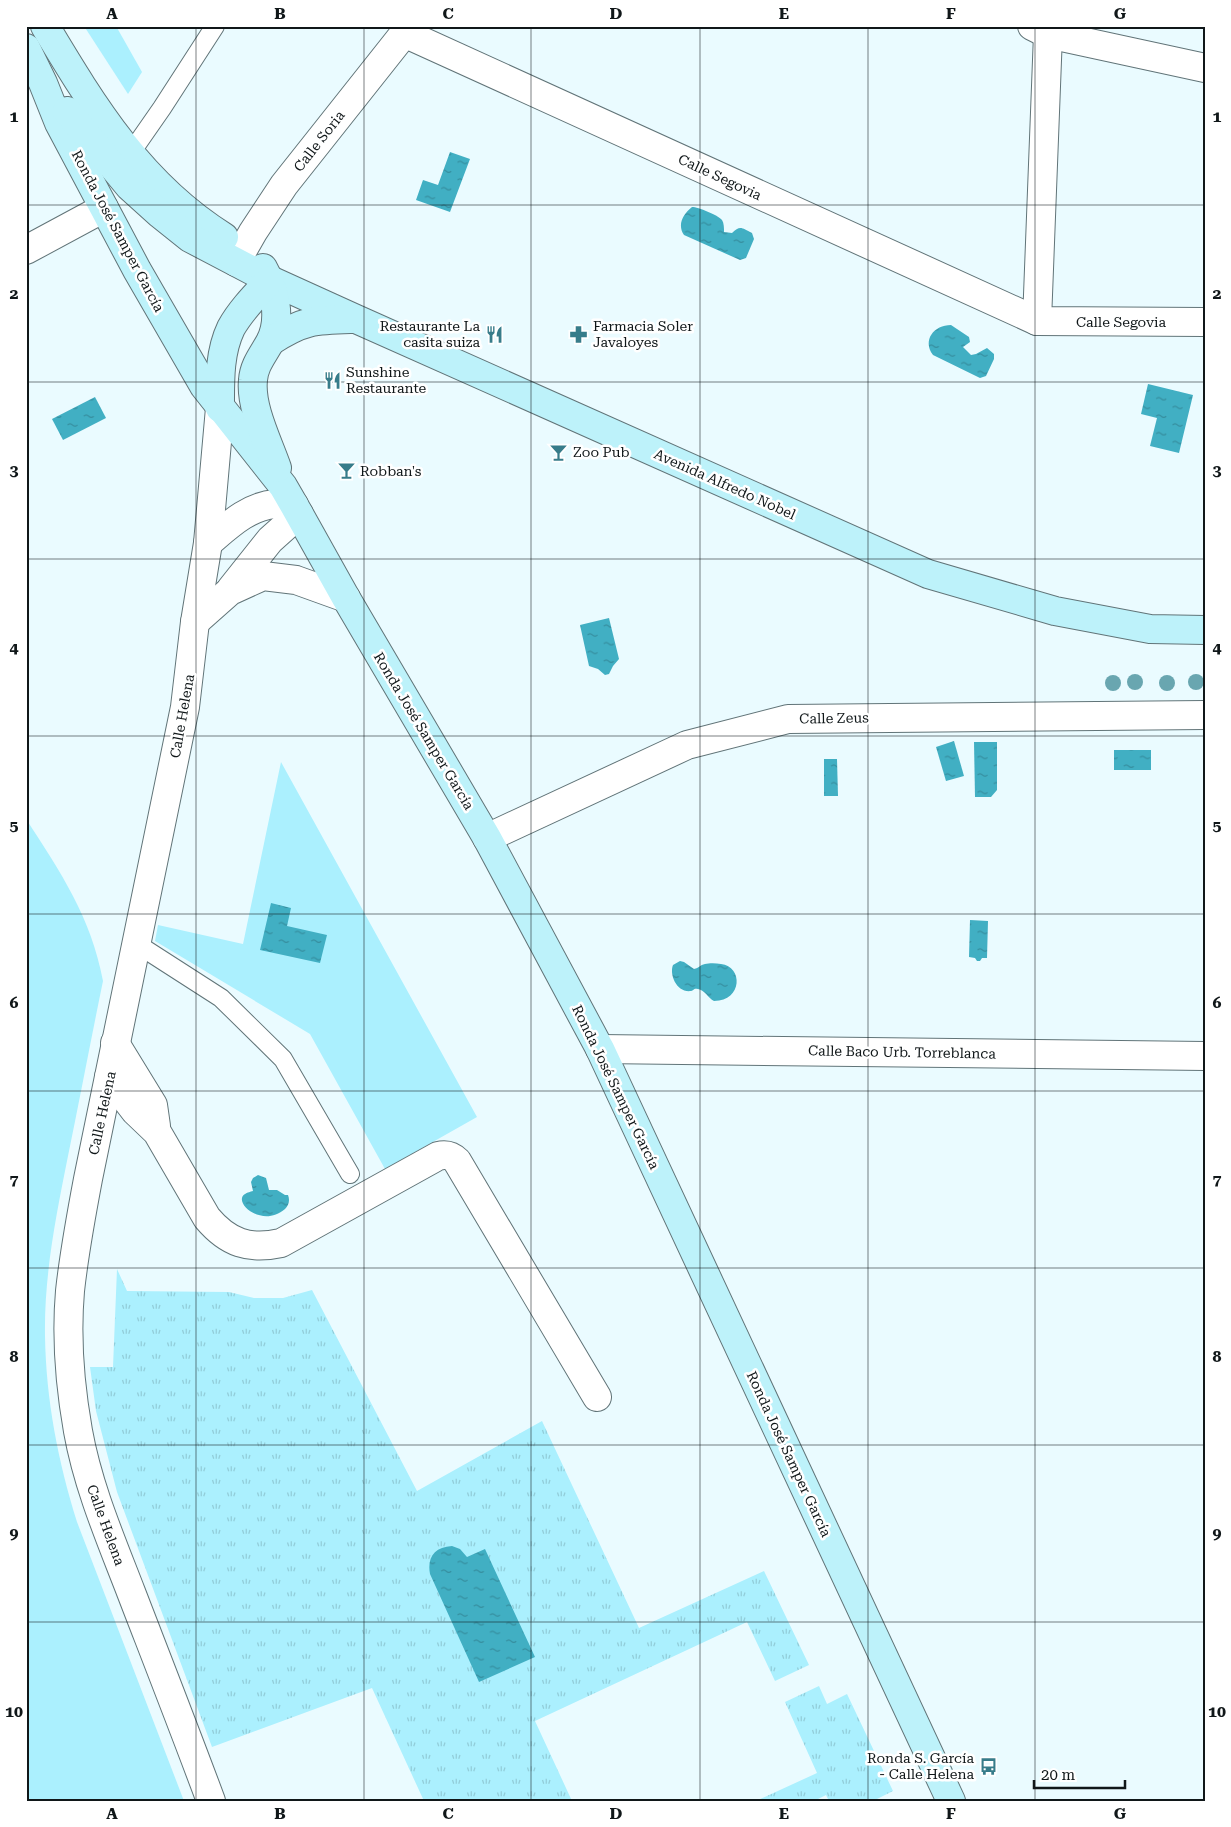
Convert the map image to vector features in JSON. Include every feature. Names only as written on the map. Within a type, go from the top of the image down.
[{"type":"main road","points":[[45,26],[101,116],[130,154],[167,194],[240,255]]},
{"type":"main road","name":"Ronda José Samper García","points":[[26,48],[44,83],[59,123],[137,270],[204,386],[292,502],[487,838],[600,1049],[951,1801]]},
{"type":"main road","points":[[44,83],[129,186],[160,214],[190,238],[254,258],[270,280],[275,300],[276,321],[271,341],[257,364],[253,378],[252,393],[292,502]]},
{"type":"main road","points":[[220,408],[220,380],[223,355],[231,329],[242,311],[270,280]]},
{"type":"main road","name":"Avenida Alfredo Nobel","points":[[270,280],[928,574],[1055,611],[1150,629],[1205,630]]},
{"type":"main road","points":[[271,341],[289,329],[306,322],[356,319]]},
{"type":"street","name":"Calle Soria","points":[[240,255],[284,185],[407,30]]},
{"type":"street","name":"Calle Segovia","points":[[407,30],[1036,321],[1205,322]]},
{"type":"street","points":[[1036,321],[1040,30],[1205,68]]},
{"type":"street","points":[[26,250],[104,208]]},
{"type":"street","name":"Calle Helena","points":[[211,1801],[89,1480],[78,1431],[69,1327],[70,1292],[78,1231],[184,707],[208,543],[220,408]]},
{"type":"street","points":[[208,543],[240,517],[259,508],[292,502]]},
{"type":"street","points":[[195,622],[230,590],[270,540],[292,502]]},
{"type":"street","points":[[230,590],[263,576],[296,580],[346,598]]},
{"type":"street","name":"Calle Zeus","points":[[487,838],[687,745],[788,719],[1205,715]]},
{"type":"street","points":[[116,1043],[153,1105],[157,1132]]},
{"type":"street","name":"Calle Baco Urb. Torreblanca","points":[[600,1049],[1205,1056]]},
{"type":"street","points":[[109,1077],[135,1111],[157,1132],[207,1218],[217,1230],[231,1239],[246,1244],[258,1246],[292,1238],[438,1156],[445,1154],[452,1156],[462,1169],[597,1397]]},
{"type":"lane","points":[[130,154],[215,26]]},
{"type":"lane","points":[[137,944],[221,998],[283,1059],[350,1174]]},
{"type":"green space","points":[[84,26],[116,26],[142,72],[128,94]]},
{"type":"green space","points":[[281,762],[477,1117],[385,1169],[310,1034],[155,941],[158,925],[243,944]]},
{"type":"green space","points":[[26,819],[63,877],[83,916],[98,958],[103,981],[59,1201],[46,1291],[46,1360],[54,1430],[77,1522],[184,1801],[26,1801]]},
{"type":"green space","points":[[117,1269],[127,1291],[229,1292],[254,1298],[283,1298],[312,1290],[417,1491],[542,1421],[639,1628],[764,1571],[809,1665],[775,1681],[747,1622],[535,1721],[572,1801],[424,1801],[372,1688],[212,1747],[117,1492],[96,1411],[90,1367],[113,1367]]},
{"type":"green space","points":[[819,1686],[827,1704],[847,1694],[893,1791],[873,1801],[829,1801],[826,1795],[814,1801],[756,1801],[817,1773],[785,1702]]},
{"type":"water","points":[[450,152],[470,159],[450,212],[416,200],[423,180],[438,185]]},
{"type":"water","points":[[692,207],[699,208],[720,218],[723,223],[724,232],[732,233],[741,228],[752,233],[754,239],[746,258],[740,260],[684,235],[681,227],[682,220]]},
{"type":"water","points":[[951,325],[969,337],[970,342],[963,347],[971,355],[987,348],[994,354],[994,359],[986,376],[980,378],[933,355],[929,344],[932,334],[939,328]]},
{"type":"water","points":[[1148,384],[1193,395],[1179,453],[1150,446],[1157,418],[1141,414]]},
{"type":"water","points":[[95,397],[106,418],[63,440],[52,419]]},
{"type":"water","points":[[609,618],[619,659],[609,674],[605,675],[598,669],[589,666],[580,625]]},
{"type":"water","points":[[954,741],[964,776],[946,781],[936,747]]},
{"type":"water","points":[[974,742],[997,742],[997,790],[991,797],[975,797]]},
{"type":"water","points":[[1114,750],[1151,750],[1151,770],[1114,770]]},
{"type":"water","points":[[824,759],[837,759],[838,796],[824,796]]},
{"type":"water","points":[[271,903],[291,908],[287,926],[327,935],[320,963],[260,950]]},
{"type":"water","points":[[970,920],[988,921],[987,958],[982,958],[980,961],[969,957]]},
{"type":"water","points":[[680,961],[694,969],[708,963],[728,966],[736,977],[735,990],[730,996],[714,1001],[705,992],[700,990],[686,991],[682,989],[675,982],[672,974],[673,965]]},
{"type":"water","points":[[258,1175],[266,1178],[269,1190],[277,1190],[288,1195],[289,1202],[285,1209],[267,1216],[259,1215],[246,1208],[242,1198],[248,1192],[253,1191],[251,1182]]},
{"type":"water","points":[[452,1546],[460,1549],[467,1557],[485,1549],[535,1657],[479,1682],[430,1574],[429,1568],[433,1554],[436,1551]]},
{"type":"place","name":"Restaurante La casita suiza","points":[[494,334]]},
{"type":"place","name":"Farmacia Soler Javaloyes","points":[[579,334]]},
{"type":"place","name":"Sunshine Restaurante","points":[[332,380]]},
{"type":"place","name":"Zoo Pub","points":[[559,452]]},
{"type":"place","name":"Robban's","points":[[346,471]]},
{"type":"place","name":"Ronda S. García - Calle Helena","points":[[988,1766]]}]
